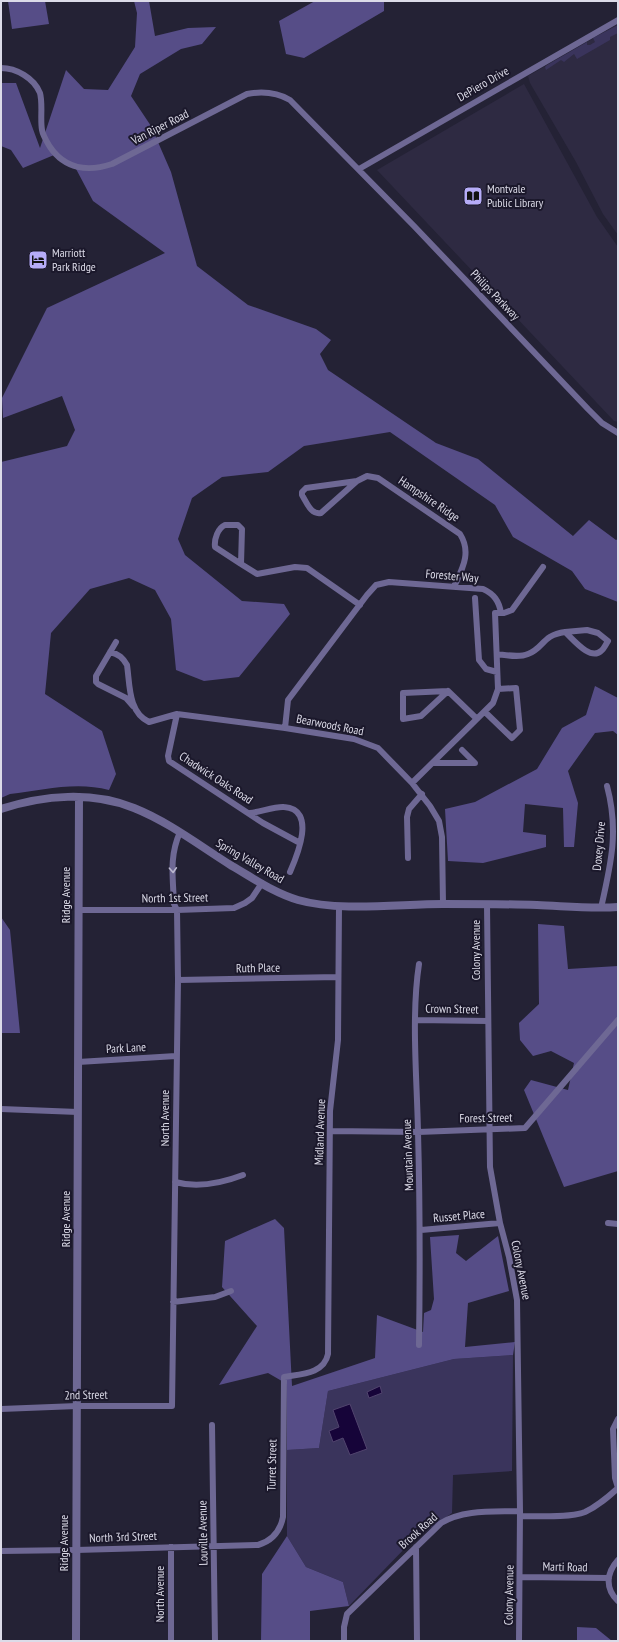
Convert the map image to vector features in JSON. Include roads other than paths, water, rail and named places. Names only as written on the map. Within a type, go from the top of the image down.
[{"type":"street","name":"DePiero Drive","points":[[359,169],[618,20]]},
{"type":"street","name":"Van Riper Road","points":[[1,68],[8,68],[19,72],[30,79],[40,94],[42,131],[46,141],[64,161],[78,168],[94,169],[112,164],[247,94],[265,92],[282,96],[296,105],[359,169]]},
{"type":"street","name":"Philips Parkway","points":[[359,169],[588,410],[618,433]]},
{"type":"street","name":"Hampshire Ridge","points":[[357,481],[306,488],[302,492],[302,495],[312,511],[318,514],[357,481],[367,476],[378,478],[460,534],[464,540],[466,553],[454,587]]},
{"type":"street","points":[[241,564],[242,529],[238,525],[222,526],[215,542],[216,547],[241,564],[257,574],[295,567],[307,568],[360,605]]},
{"type":"street","points":[[412,783],[493,703],[498,689],[496,613],[508,612],[512,610],[543,567]]},
{"type":"street","name":"Forester Way","points":[[284,728],[288,700],[371,589],[382,582],[477,588],[489,592],[497,601],[500,613]]},
{"type":"street","points":[[476,598],[478,655],[482,665],[486,669],[497,672]]},
{"type":"street","points":[[497,654],[524,656],[529,654],[547,638],[565,632],[592,631],[608,641],[601,651],[593,654],[587,652],[565,632]]},
{"type":"street","name":"Bearwoods Road","points":[[116,642],[96,676],[96,682],[126,698],[139,716],[149,722],[177,714],[354,739],[378,748],[422,794],[439,821],[442,837],[443,904]]},
{"type":"street","points":[[110,652],[121,656],[127,665],[133,706]]},
{"type":"street","points":[[485,712],[512,738],[520,730],[516,688],[498,689]]},
{"type":"street","points":[[448,691],[421,716],[403,718],[403,693],[448,691],[477,719]]},
{"type":"street","name":"Chadwick Oaks Road","points":[[177,714],[168,756],[169,761],[250,813]]},
{"type":"street","points":[[433,763],[475,763],[462,750]]},
{"type":"street","name":"Doxey Drive","points":[[601,908],[612,857],[613,839],[612,810],[606,786]]},
{"type":"street","points":[[408,858],[407,817],[409,809],[422,794]]},
{"type":"street","name":"Spring Valley Road","points":[[1,808],[43,799],[79,797],[102,799],[134,808],[180,832],[262,884],[299,900],[339,906],[443,904],[601,908],[618,907]]},
{"type":"street","name":"Ridge Avenue","points":[[76,1641],[79,797]]},
{"type":"street","points":[[250,813],[284,807],[297,811],[302,821],[300,851],[290,872]]},
{"type":"street","points":[[250,813],[282,834],[300,843]]},
{"type":"street","name":"North Avenue","points":[[172,1406],[178,980],[177,910],[174,904],[172,856],[180,832]]},
{"type":"street","name":"North 1st Street","points":[[78,910],[177,910],[234,908],[252,898],[262,884]]},
{"type":"street","name":"Colony Avenue","points":[[487,905],[488,1128],[490,1167],[500,1223],[509,1257],[517,1300],[520,1513],[519,1641]]},
{"type":"street","name":"Midland Avenue","points":[[327,1360],[330,1131],[332,1090],[338,1040],[339,906]]},
{"type":"street","name":"Mountain Avenue","points":[[419,964],[417,977],[416,1020],[421,1230],[419,1345]]},
{"type":"street","name":"Ruth Place","points":[[178,980],[338,977]]},
{"type":"street","name":"Crown Street","points":[[416,1020],[488,1021]]},
{"type":"street","name":"Forest Street","points":[[330,1131],[418,1132],[488,1128],[525,1128],[618,1020]]},
{"type":"street","name":"Park Lane","points":[[78,1062],[176,1056]]},
{"type":"street","points":[[1,1109],[78,1112]]},
{"type":"street","points":[[175,1182],[196,1184],[219,1182],[243,1175]]},
{"type":"street","name":"Russet Place","points":[[421,1230],[500,1223]]},
{"type":"street","points":[[608,1223],[618,1224]]},
{"type":"street","points":[[173,1302],[215,1297],[231,1291]]},
{"type":"street","name":"Turret Street","points":[[214,1546],[258,1545],[271,1539],[279,1530],[283,1517],[284,1377],[316,1371],[321,1368],[327,1360]]},
{"type":"street","name":"2nd Street","points":[[1,1409],[77,1406],[172,1406]]},
{"type":"street","points":[[618,1418],[613,1429],[615,1478],[618,1488]]},
{"type":"street","name":"Louville Avenue","points":[[212,1425],[214,1641]]},
{"type":"street","name":"Brook Road","points":[[344,1641],[345,1620],[347,1614],[441,1523],[454,1516],[520,1513],[566,1515],[584,1512],[602,1501],[618,1488]]},
{"type":"street","name":"North 3rd Street","points":[[1,1551],[214,1546]]},
{"type":"street","name":"North Avenue","points":[[171,1547],[171,1641]]},
{"type":"street","points":[[416,1547],[416,1641]]},
{"type":"street","points":[[618,1560],[612,1568],[608,1586],[618,1601]]},
{"type":"street","name":"Marti Road","points":[[520,1577],[609,1578]]},
{"type":"place","name":"Montvale Public Library","points":[[473,196]]},
{"type":"place","name":"Marriott Park Ridge","points":[[38,260]]}]
